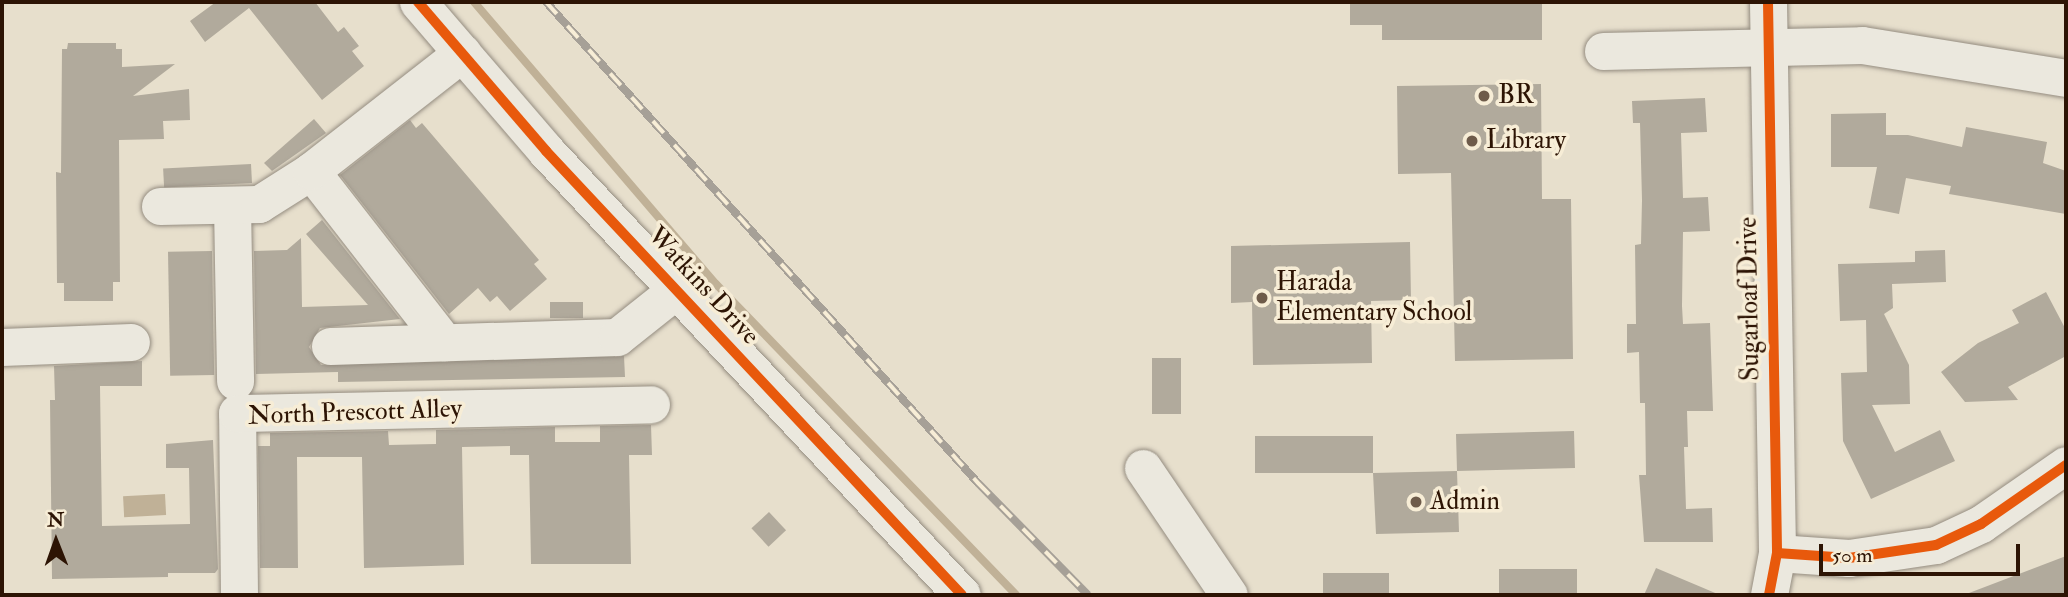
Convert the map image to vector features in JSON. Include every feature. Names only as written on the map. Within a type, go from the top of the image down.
[{"type":"street","name":"Watkins Drive","points":[[418,2],[545,151],[962,595]]},
{"type":"street","name":"Sugarloaf Drive","points":[[1768,2],[1777,553],[1769,595]]},
{"type":"street","points":[[1603,51],[1863,45],[2066,78]]},
{"type":"street","points":[[160,206],[259,204],[311,171],[462,53]]},
{"type":"street","points":[[311,171],[444,342]]},
{"type":"street","points":[[232,205],[235,381]]},
{"type":"street","points":[[330,346],[617,337],[676,290]]},
{"type":"street","points":[[2,347],[131,342]]},
{"type":"street","name":"North Prescott Alley","points":[[239,595],[237,413],[651,404]]},
{"type":"street","points":[[1777,553],[1849,558],[1936,545],[1990,519],[2066,466]]},
{"type":"street","points":[[1143,468],[1229,595]]},
{"type":"shaded area","points":[[165,494],[166,515],[124,517],[123,496]]},
{"type":"building","points":[[216,2],[315,2],[338,32],[344,27],[359,46],[352,51],[364,66],[322,100],[249,8],[205,42],[190,21]]},
{"type":"building","points":[[1350,2],[1542,2],[1542,40],[1382,40],[1382,25],[1350,25]]},
{"type":"building","points":[[68,43],[116,43],[116,49],[122,49],[122,67],[175,64],[133,96],[189,89],[190,120],[163,121],[164,139],[119,140],[120,282],[113,282],[113,301],[64,301],[64,283],[57,283],[56,172],[61,173],[62,49],[67,49]]},
{"type":"building","points":[[1541,84],[1542,199],[1571,199],[1573,359],[1455,361],[1451,173],[1398,174],[1397,86]]},
{"type":"building","points":[[1705,98],[1707,132],[1681,133],[1683,198],[1708,197],[1710,231],[1683,232],[1682,306],[1683,324],[1710,323],[1713,411],[1687,411],[1688,447],[1684,447],[1686,509],[1712,508],[1713,542],[1644,542],[1639,475],[1646,475],[1645,403],[1640,403],[1639,352],[1627,353],[1627,324],[1636,324],[1635,245],[1641,244],[1642,200],[1640,123],[1633,123],[1632,101]]},
{"type":"building","points":[[1886,113],[1886,135],[1908,135],[1962,147],[1966,127],[2047,142],[2043,163],[2066,171],[2066,214],[1949,194],[1951,186],[1906,178],[1899,214],[1869,208],[1877,167],[1831,167],[1831,114]]},
{"type":"building","points":[[314,119],[326,133],[272,171],[264,163]]},
{"type":"building","points":[[410,120],[416,128],[422,123],[539,260],[534,264],[547,279],[510,311],[497,296],[490,302],[478,288],[449,314],[340,175]]},
{"type":"building","points":[[251,164],[252,183],[164,188],[163,169]]},
{"type":"building","points":[[322,220],[400,319],[320,328],[309,347],[321,365],[624,356],[625,377],[338,382],[338,372],[256,374],[254,251],[287,250],[301,238],[302,307],[368,305],[306,234]]},
{"type":"building","points":[[1410,242],[1411,300],[1371,301],[1372,363],[1253,365],[1252,302],[1231,303],[1231,246]]},
{"type":"building","points":[[1945,250],[1946,282],[1892,284],[1893,308],[1884,314],[1909,365],[1910,404],[1872,405],[1895,452],[1940,430],[1955,461],[1871,499],[1843,441],[1841,373],[1867,372],[1866,320],[1840,321],[1838,264],[1915,262],[1915,251]]},
{"type":"building","points":[[212,251],[214,375],[170,376],[168,252]]},
{"type":"building","points":[[2046,292],[2066,330],[2066,356],[2008,387],[2018,400],[1965,402],[1941,372],[1978,343],[2019,323],[2012,310]]},
{"type":"building","points":[[550,302],[583,302],[583,318],[550,318]]},
{"type":"building","points":[[1152,358],[1181,358],[1181,414],[1152,414]]},
{"type":"building","points":[[142,361],[142,386],[100,386],[102,526],[190,524],[189,468],[166,468],[166,444],[213,440],[218,569],[215,573],[168,573],[168,577],[52,579],[50,400],[55,400],[54,366]]},
{"type":"building","points":[[651,425],[652,455],[629,455],[631,564],[531,564],[529,455],[510,455],[510,446],[462,447],[464,565],[364,568],[362,457],[297,457],[298,568],[260,568],[258,446],[270,446],[270,433],[388,431],[389,445],[436,444],[436,430],[555,427],[555,442],[600,442],[600,426]]},
{"type":"building","points":[[1574,431],[1575,468],[1457,471],[1456,434]]},
{"type":"building","points":[[1255,436],[1373,436],[1373,473],[1255,473]]},
{"type":"building","name":"Admin","points":[[1457,471],[1459,532],[1376,534],[1373,473]]},
{"type":"building","points":[[769,512],[786,530],[768,547],[751,528]]},
{"type":"building","points":[[2066,556],[2066,595],[1969,593]]},
{"type":"building","points":[[1656,568],[1720,595],[1644,595]]},
{"type":"building","points":[[1499,569],[1577,569],[1577,595],[1499,595]]},
{"type":"building","points":[[1323,573],[1389,573],[1389,595],[1323,595]]},
{"type":"waterway","points":[[474,2],[716,284],[1016,595]]},
{"type":"railway","points":[[546,2],[978,483],[1088,595]]},
{"type":"cycle path","points":[[418,2],[546,151],[962,595]]},
{"type":"cycle path","points":[[1768,2],[1777,553],[1769,595]]},
{"type":"cycle path","points":[[1777,553],[1849,558],[1936,545],[1981,524],[2066,465]]},
{"type":"place","name":"BR","points":[[1484,96]]},
{"type":"place","name":"Library","points":[[1472,141]]},
{"type":"place","name":"Harada Elementary School","points":[[1262,298]]},
{"type":"place","name":"Admin","points":[[1416,502]]}]
